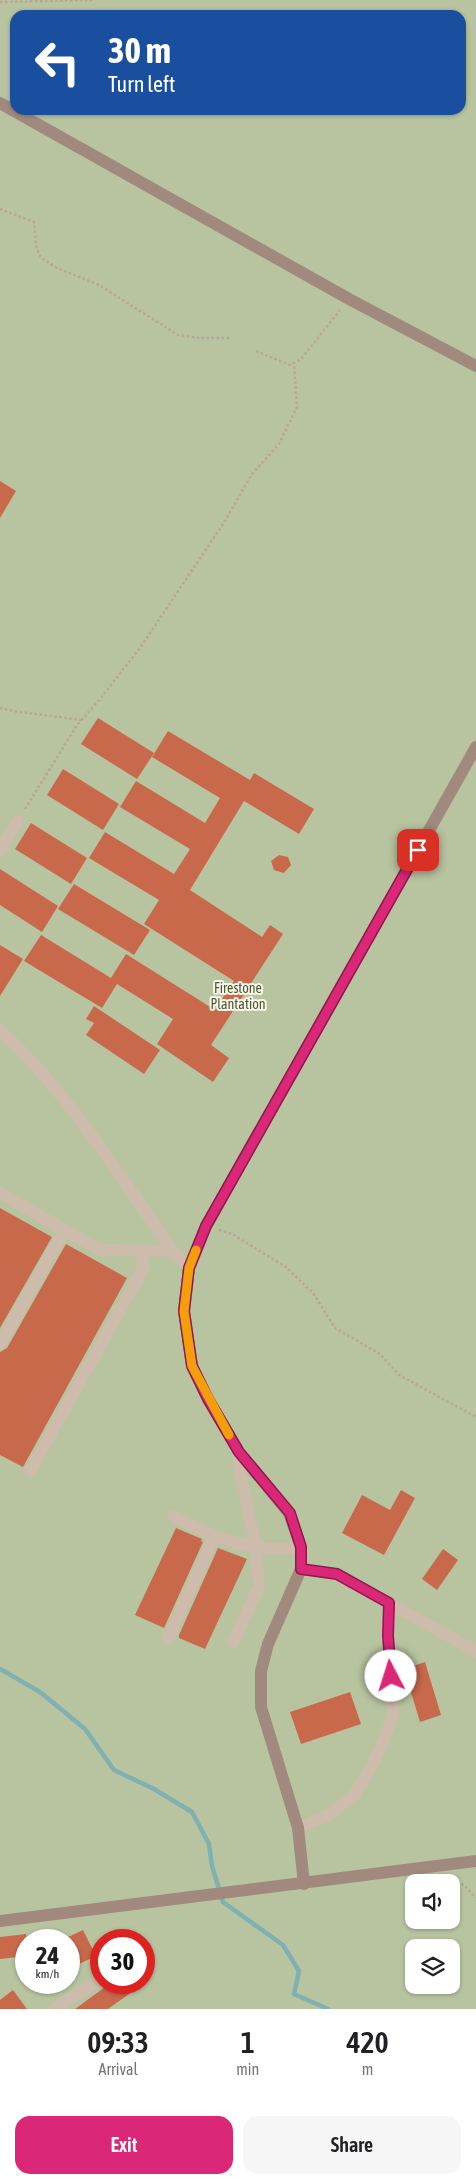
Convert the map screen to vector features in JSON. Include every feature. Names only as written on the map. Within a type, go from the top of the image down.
[{"type":"street","points":[[21,115],[349,299],[476,366]]},
{"type":"street","points":[[304,1884],[298,1828],[261,1707],[261,1671],[268,1644],[301,1569],[301,1547],[290,1513],[239,1452],[208,1399],[192,1366],[184,1311],[189,1268],[206,1226],[476,747]]},
{"type":"street","points":[[0,850],[18,821]]},
{"type":"street","points":[[0,1030],[64,1099],[173,1251],[189,1268]]},
{"type":"street","points":[[0,1192],[100,1250],[173,1251]]},
{"type":"street","points":[[0,1344],[65,1230]]},
{"type":"street","points":[[30,1471],[143,1269],[142,1251]]},
{"type":"street","points":[[233,1642],[258,1586],[256,1547],[239,1468],[239,1452]]},
{"type":"street","points":[[173,1516],[214,1537],[256,1547],[286,1549],[301,1547]]},
{"type":"street","points":[[168,1639],[214,1537]]},
{"type":"street","points":[[301,1569],[337,1574],[476,1651]]},
{"type":"street","points":[[298,1828],[329,1815],[354,1795],[372,1766],[384,1740],[393,1716],[388,1636],[389,1603]]},
{"type":"street","points":[[0,1921],[476,1862]]},
{"type":"street","points":[[54,2009],[90,1986]]},
{"type":"path","points":[[0,2],[94,0]]},
{"type":"path","points":[[0,209],[34,222],[36,246],[42,258],[57,268],[99,285],[178,335],[200,338],[231,338]]},
{"type":"path","points":[[256,351],[290,365],[294,363],[301,359],[349,299]]},
{"type":"path","points":[[18,821],[82,720],[140,648],[223,524],[252,474],[279,444],[296,406],[294,363]]},
{"type":"path","points":[[0,708],[82,720]]},
{"type":"path","points":[[206,1226],[232,1234],[286,1267],[313,1293],[335,1328],[380,1354],[399,1375],[476,1417]]},
{"type":"path","points":[[435,1866],[465,1886],[476,1898]]},
{"type":"green space","name":"Firestone Plantation","points":[[0,0],[476,0],[476,2009],[0,2009]]},
{"type":"building","points":[[0,481],[16,491],[0,518]]},
{"type":"building","points":[[98,718],[154,753],[137,779],[81,744]]},
{"type":"building","points":[[168,731],[250,780],[254,773],[314,809],[299,834],[244,801],[190,890],[262,937],[270,925],[283,934],[211,1045],[229,1058],[213,1082],[157,1044],[173,1019],[117,984],[102,1008],[24,961],[41,935],[111,978],[126,954],[215,1010],[234,981],[144,924],[159,900],[89,858],[105,832],[174,874],[190,849],[120,807],[136,781],[205,823],[220,798],[152,757]]},
{"type":"building","points":[[63,769],[119,804],[103,830],[47,795]]},
{"type":"building","points":[[31,823],[87,858],[71,884],[15,849]]},
{"type":"building","points":[[279,855],[288,857],[291,865],[284,873],[274,870],[271,861]]},
{"type":"building","points":[[0,869],[58,906],[42,932],[0,905]]},
{"type":"building","points":[[74,884],[150,930],[134,955],[58,909]]},
{"type":"building","points":[[0,945],[23,959],[0,996]]},
{"type":"building","points":[[94,1006],[160,1050],[144,1074],[86,1035],[94,1023],[86,1019]]},
{"type":"building","points":[[0,1208],[52,1237],[0,1328]]},
{"type":"building","points":[[66,1244],[127,1278],[23,1467],[0,1455],[0,1352],[7,1348]]},
{"type":"building","points":[[401,1490],[415,1498],[384,1555],[342,1533],[362,1495],[390,1510]]},
{"type":"building","points":[[176,1528],[202,1539],[201,1541],[203,1542],[164,1628],[135,1615]]},
{"type":"building","points":[[218,1548],[247,1559],[205,1649],[179,1638],[179,1635]]},
{"type":"building","points":[[443,1549],[458,1560],[437,1590],[422,1579]]},
{"type":"building","points":[[425,1662],[441,1715],[420,1722],[404,1669]]},
{"type":"building","points":[[350,1692],[361,1724],[301,1744],[290,1712]]},
{"type":"building","points":[[83,1930],[90,1944],[90,1959],[80,1964],[80,1931]]},
{"type":"building","points":[[15,1935],[15,1957],[0,1959],[0,1937]]},
{"type":"building","points":[[13,1990],[27,2009],[0,2009],[0,2000]]},
{"type":"building","points":[[96,1994],[129,1994],[108,2009],[75,2009]]},
{"type":"waterway","points":[[0,1669],[40,1692],[85,1729],[114,1770],[154,1789],[192,1812],[209,1844],[212,1866],[223,1902],[283,1945],[299,1971],[294,1994],[328,2009]]},
{"type":"slow traffic","points":[[196,1250],[189,1268],[184,1311],[192,1366],[229,1435]]},
{"type":"route","points":[[391,1676],[388,1636],[389,1603],[337,1574],[301,1569],[301,1547],[290,1513],[239,1452],[208,1399],[192,1366],[184,1311],[189,1268],[206,1226],[418,850]]}]
